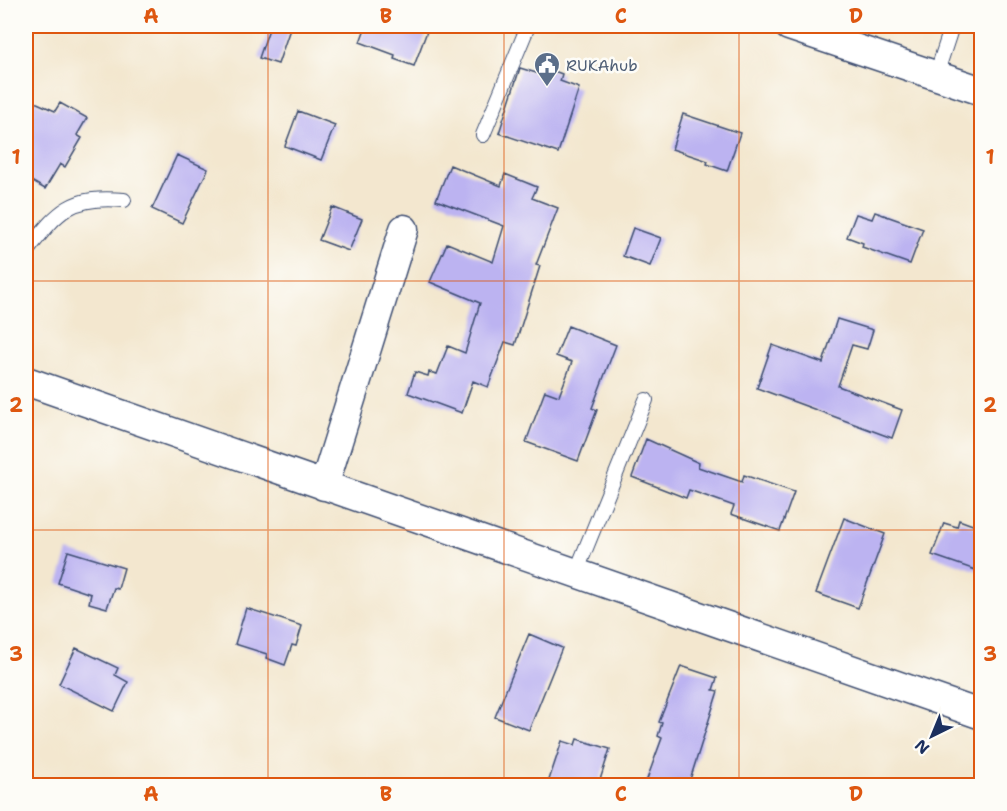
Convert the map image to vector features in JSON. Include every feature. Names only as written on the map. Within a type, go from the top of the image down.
[{"type":"street","points":[[789,26],[981,91]]},
{"type":"street","points":[[324,486],[404,229]]},
{"type":"street","points":[[26,381],[575,575],[981,715]]},
{"type":"lane","points":[[483,135],[528,26]]},
{"type":"lane","points":[[936,75],[952,26]]},
{"type":"lane","points":[[26,252],[66,208],[82,200],[101,198],[123,200]]},
{"type":"lane","points":[[575,575],[646,400]]},
{"type":"building","points":[[270,26],[291,26],[278,64],[259,58]]},
{"type":"building","points":[[366,26],[429,26],[414,66],[394,59],[395,55],[360,42]]},
{"type":"building","points":[[520,68],[543,75],[546,68],[562,74],[560,81],[579,88],[558,153],[499,133]]},
{"type":"building","points":[[26,98],[55,111],[60,103],[87,118],[77,135],[82,138],[65,167],[60,164],[45,189],[26,178]]},
{"type":"building","points":[[298,111],[335,125],[321,160],[285,146]]},
{"type":"building","points":[[683,114],[740,133],[727,171],[707,164],[708,161],[672,149]]},
{"type":"building","points":[[177,155],[208,169],[182,223],[152,209]]},
{"type":"building","points":[[450,165],[501,186],[505,174],[537,187],[532,198],[558,208],[536,265],[540,266],[515,345],[505,342],[488,387],[473,381],[462,413],[408,393],[415,372],[428,376],[429,372],[437,374],[448,346],[465,353],[480,303],[430,282],[447,243],[493,262],[504,226],[436,200]]},
{"type":"building","points":[[332,207],[362,219],[349,251],[319,240]]},
{"type":"building","points":[[875,212],[923,229],[910,264],[862,247],[863,243],[847,237],[856,214],[872,219]]},
{"type":"building","points":[[633,228],[661,238],[650,266],[623,256]]},
{"type":"building","points":[[837,319],[873,330],[867,349],[852,345],[838,386],[902,410],[892,438],[757,388],[772,345],[823,363]]},
{"type":"building","points":[[568,326],[616,345],[592,408],[597,410],[578,461],[526,442],[545,391],[559,396],[572,362],[556,356]]},
{"type":"building","points":[[646,439],[699,463],[698,467],[742,482],[744,475],[794,492],[780,531],[731,514],[734,506],[689,490],[686,498],[632,477]]},
{"type":"building","points":[[844,518],[885,534],[858,608],[816,593]]},
{"type":"building","points":[[959,520],[981,528],[981,572],[932,555],[944,523],[957,527]]},
{"type":"building","points":[[68,551],[124,568],[118,589],[114,588],[107,608],[89,603],[91,594],[58,583]]},
{"type":"building","points":[[246,608],[302,626],[296,646],[292,645],[285,665],[266,658],[267,654],[235,644]]},
{"type":"building","points":[[529,634],[562,648],[529,730],[495,717]]},
{"type":"building","points":[[76,648],[118,668],[115,675],[128,682],[114,711],[59,684]]},
{"type":"building","points":[[681,666],[717,678],[713,690],[718,691],[688,786],[656,786],[646,782],[662,738],[658,736],[662,723],[659,722]]},
{"type":"building","points":[[577,739],[610,749],[598,786],[547,786],[562,741],[575,745]]},
{"type":"place","name":"RUKAhub","points":[[547,88]]}]
